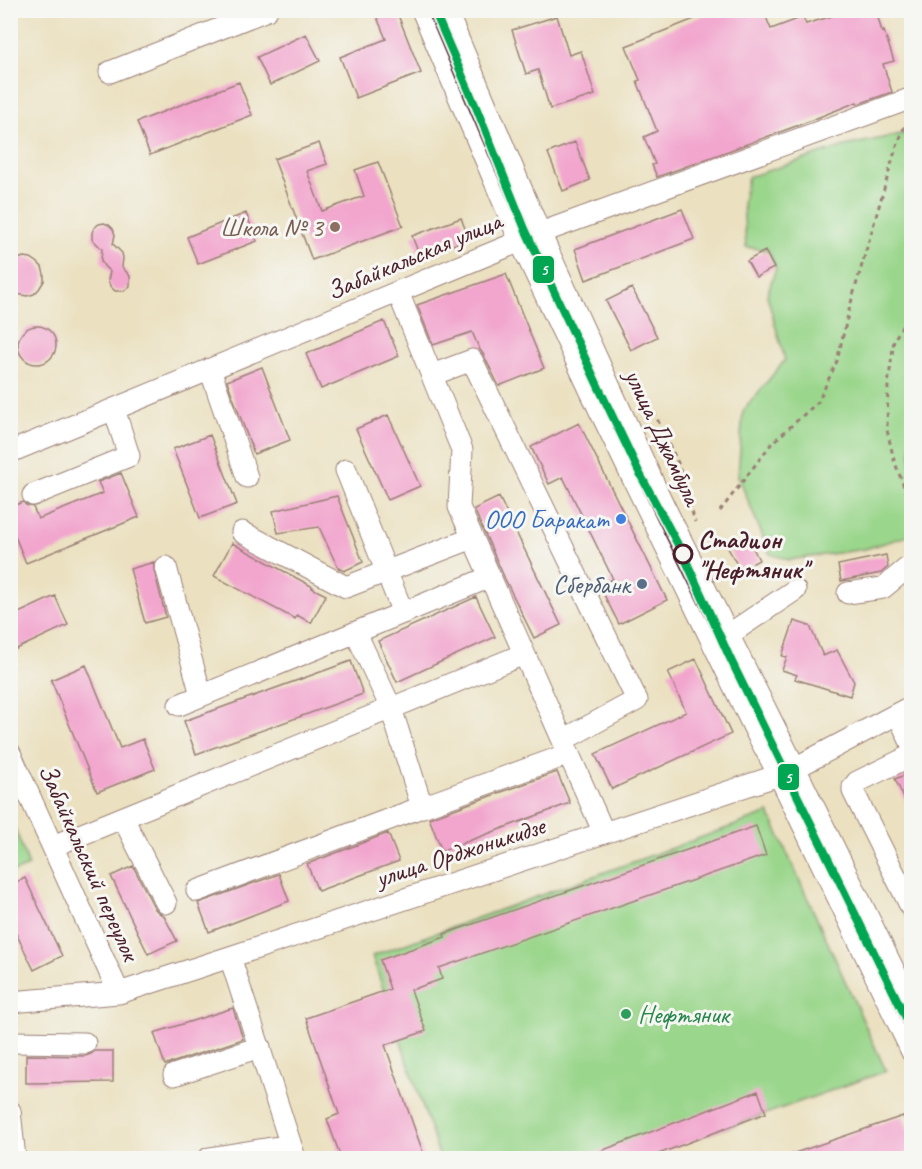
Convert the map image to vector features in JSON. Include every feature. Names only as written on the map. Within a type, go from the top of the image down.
[{"type":"street","points":[[110,72],[267,10]]},
{"type":"street","name":"улица Джамбула","points":[[422,10],[530,237],[728,635],[912,1052]]},
{"type":"street","name":"улица Джамбула","points":[[446,10],[530,237],[600,411],[755,730],[787,771],[912,1007]]},
{"type":"street","name":"Забайкальская улица","points":[[10,452],[530,237],[912,98]]},
{"type":"street","points":[[398,292],[462,450],[459,507],[604,833]]},
{"type":"street","points":[[197,891],[422,807],[566,747],[637,700],[472,360],[432,375]]},
{"type":"street","points":[[210,369],[247,477]]},
{"type":"street","points":[[33,495],[129,456],[114,409]]},
{"type":"street","points":[[346,470],[403,613]]},
{"type":"street","points":[[242,532],[346,587],[473,538]]},
{"type":"street","points":[[165,567],[201,696]]},
{"type":"street","points":[[848,593],[883,588],[906,569],[912,567]]},
{"type":"street","points":[[179,705],[490,577]]},
{"type":"street","points":[[728,635],[795,590]]},
{"type":"street","points":[[356,633],[391,708],[422,807]]},
{"type":"street","points":[[53,846],[524,654]]},
{"type":"street","points":[[905,710],[910,752],[857,782],[853,791],[909,899]]},
{"type":"street","name":"улица Орджоникидзе","points":[[10,1002],[119,993],[230,957],[787,771],[905,710]]},
{"type":"street","name":"Забайкальский переулок","points":[[10,753],[119,993]]},
{"type":"street","points":[[123,818],[166,903]]},
{"type":"street","points":[[209,1158],[293,1152],[230,957]]},
{"type":"street","points":[[10,1042],[85,1043]]},
{"type":"street","points":[[174,1075],[260,1047]]},
{"type":"street","points":[[10,1111],[15,1158]]},
{"type":"path","points":[[720,511],[772,442],[818,402],[837,361],[850,306],[895,151],[912,111]]},
{"type":"path","points":[[912,310],[894,340],[888,385],[887,430],[898,471],[906,492],[912,497]]},
{"type":"path","points":[[642,387],[678,463],[696,527]]},
{"type":"green space","points":[[911,132],[911,535],[865,549],[789,560],[770,554],[738,476],[743,411],[785,360],[767,295],[776,268],[768,250],[746,247],[743,202],[748,177],[845,146]]},
{"type":"green space","name":"Нефтяник","points":[[769,813],[886,1071],[642,1158],[440,1158],[372,956]]},
{"type":"green space","points":[[14,826],[29,866],[11,873],[11,829]]},
{"type":"building","points":[[374,10],[396,10],[421,73],[356,98],[340,57],[386,39]]},
{"type":"building","points":[[717,10],[763,10],[771,29],[803,17],[806,24],[852,10],[876,10],[894,61],[883,64],[892,92],[858,104],[857,102],[657,177],[652,165],[655,164],[644,137],[657,131],[626,46]]},
{"type":"building","points":[[557,16],[569,55],[581,51],[595,95],[550,109],[538,70],[526,74],[512,30]]},
{"type":"building","points":[[306,34],[320,61],[270,85],[257,57]]},
{"type":"building","points":[[239,82],[252,115],[150,155],[137,122]]},
{"type":"building","points":[[575,142],[590,180],[563,191],[548,153]]},
{"type":"building","points":[[319,143],[327,164],[307,171],[322,211],[364,196],[355,170],[378,162],[403,226],[312,260],[274,159]]},
{"type":"building","points":[[682,209],[694,239],[586,280],[575,249]]},
{"type":"building","points":[[246,213],[257,241],[198,264],[187,237]]},
{"type":"building","points":[[461,218],[469,239],[420,257],[412,236]]},
{"type":"building","points":[[104,223],[113,229],[115,235],[113,244],[122,253],[122,267],[130,276],[130,286],[124,291],[115,291],[110,286],[108,280],[110,272],[101,261],[102,249],[92,239],[94,228]]},
{"type":"building","points":[[765,251],[774,268],[756,277],[747,261]]},
{"type":"building","points":[[24,257],[37,262],[44,274],[44,281],[39,289],[27,296],[10,290],[10,263]]},
{"type":"building","points":[[506,274],[544,368],[499,386],[472,332],[433,345],[417,305]]},
{"type":"building","points":[[632,288],[657,337],[631,350],[606,301]]},
{"type":"building","points":[[384,321],[399,356],[321,389],[306,354]]},
{"type":"building","points":[[37,326],[51,331],[56,345],[51,359],[37,364],[23,359],[18,345],[23,331]]},
{"type":"building","points":[[262,367],[290,440],[254,454],[227,381]]},
{"type":"building","points":[[388,415],[420,486],[388,500],[356,429]]},
{"type":"building","points":[[579,423],[667,600],[619,624],[599,585],[613,579],[563,477],[549,484],[531,447]]},
{"type":"building","points":[[210,435],[237,504],[200,518],[173,449]]},
{"type":"building","points":[[121,473],[139,517],[26,563],[10,524],[10,507],[23,502],[33,507],[38,519],[103,493],[98,482]]},
{"type":"building","points":[[337,496],[363,562],[344,571],[338,568],[319,527],[278,533],[273,511]]},
{"type":"building","points":[[499,497],[561,625],[534,638],[474,509]]},
{"type":"building","points":[[748,538],[759,560],[740,570],[728,548]]},
{"type":"building","points":[[232,543],[326,595],[311,623],[297,615],[295,619],[214,576]]},
{"type":"building","points":[[886,555],[888,567],[881,573],[841,581],[838,565]]},
{"type":"building","points":[[154,562],[166,617],[145,623],[130,569]]},
{"type":"building","points":[[55,596],[68,625],[10,652],[10,617]]},
{"type":"building","points":[[476,597],[495,637],[397,682],[378,641]]},
{"type":"building","points":[[794,621],[810,626],[823,656],[837,650],[854,682],[850,696],[795,679],[797,675],[782,670],[787,657],[782,656]]},
{"type":"building","points":[[696,659],[731,734],[612,789],[595,754],[686,712],[668,672]]},
{"type":"building","points":[[351,661],[363,694],[196,754],[184,721]]},
{"type":"building","points":[[86,665],[120,748],[143,739],[155,769],[97,792],[51,680]]},
{"type":"building","points":[[557,772],[570,803],[442,851],[429,818]]},
{"type":"building","points":[[912,772],[912,815],[895,779]]},
{"type":"building","points":[[756,826],[766,855],[439,968],[442,979],[411,990],[426,1031],[385,1045],[425,1158],[341,1158],[327,1119],[339,1114],[306,1018],[390,989],[380,960],[445,937],[444,934]]},
{"type":"building","points":[[388,833],[399,861],[318,891],[307,864]]},
{"type":"building","points":[[133,866],[155,909],[164,916],[177,941],[148,954],[111,876]]},
{"type":"building","points":[[279,874],[289,901],[209,932],[198,903]]},
{"type":"building","points":[[25,878],[62,956],[34,970],[10,921],[10,885]]},
{"type":"building","points":[[233,1008],[243,1039],[165,1065],[154,1033]]},
{"type":"building","points":[[95,1051],[113,1051],[113,1082],[26,1083],[26,1055],[85,1056]]},
{"type":"building","points":[[758,1091],[766,1113],[648,1158],[585,1158],[585,1157]]},
{"type":"building","points":[[903,1116],[912,1139],[912,1151],[890,1158],[786,1158],[786,1156]]},
{"type":"tram line","points":[[427,10],[519,226],[636,476],[912,1042]]},
{"type":"transit line","name":"5","points":[[434,10],[525,229],[599,388],[640,474],[683,554],[729,656],[912,1030]]},
{"type":"place","name":"Школа № 3","points":[[335,227]]},
{"type":"place","name":"ООО Баракат","points":[[621,519]]},
{"type":"place","name":"Стадион \"Нефтяник\"","points":[[683,554]]},
{"type":"place","name":"Сбербанк","points":[[642,584]]},
{"type":"place","name":"Нефтяник","points":[[626,1014]]}]
